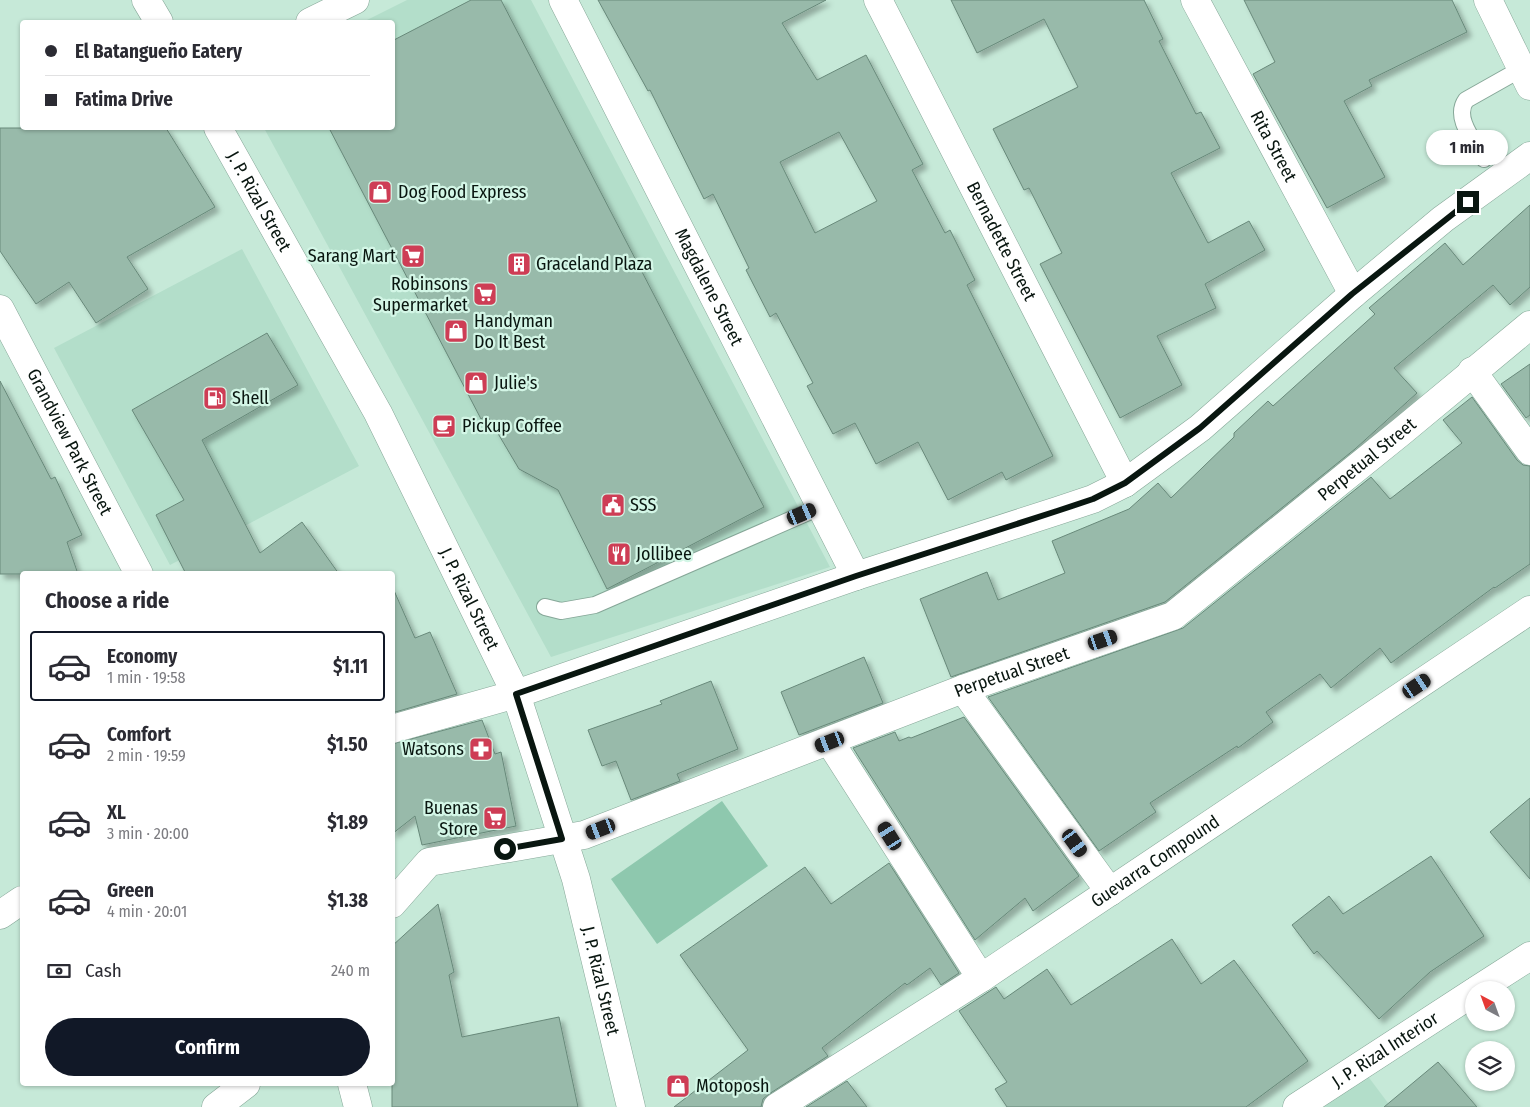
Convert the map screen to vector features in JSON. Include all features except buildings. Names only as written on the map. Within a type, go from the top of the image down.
[{"type":"street","points":[[146,0],[158,20]]},
{"type":"street","points":[[314,20],[356,0]]},
{"type":"street","name":"Magdalene Street","points":[[563,0],[856,576]]},
{"type":"street","name":"Bernadette Street","points":[[878,0],[1125,483]]},
{"type":"street","name":"Rita Street","points":[[1195,0],[1352,294]]},
{"type":"street","points":[[1488,0],[1526,77]]},
{"type":"street","name":"J. P. Rizal Street","points":[[219,130],[378,413],[516,694],[576,879],[631,1107]]},
{"type":"street","points":[[395,727],[516,694],[856,576],[1093,499],[1125,483],[1200,428],[1352,294],[1443,220],[1530,156]]},
{"type":"street","name":"Grandview Park Street","points":[[0,309],[137,571]]},
{"type":"street","name":"Perpetual Street","points":[[395,901],[429,862],[584,836],[963,689],[1172,616],[1401,432],[1472,371],[1530,325]]},
{"type":"street","points":[[1472,371],[1530,452]]},
{"type":"street","name":"Guevarra Compound","points":[[777,1107],[981,978],[1530,610]]},
{"type":"street","points":[[963,689],[1110,892]]},
{"type":"street","points":[[830,742],[981,978]]},
{"type":"street","points":[[0,915],[20,901]]},
{"type":"street","name":"J. P. Rizal Interior","points":[[1491,981],[1530,956]]},
{"type":"street","name":"J. P. Rizal Interior","points":[[1296,1107],[1465,997]]},
{"type":"street","points":[[216,1107],[243,1086]]},
{"type":"street","points":[[353,1086],[358,1107]]},
{"type":"lane","points":[[1484,158],[1462,119],[1462,107],[1466,100],[1526,77]]},
{"type":"lane","points":[[545,607],[561,611],[595,605],[820,507]]},
{"type":"shaded area","name":"Graceland Plaza","points":[[407,0],[531,0],[830,567],[551,657],[265,130],[395,130],[395,20],[367,20]]},
{"type":"shaded area","points":[[242,249],[359,466],[170,565],[54,348]]},
{"type":"shaded area","points":[[722,801],[768,866],[657,944],[611,879]]},
{"type":"shaded area","points":[[1364,1071],[1391,1107],[1310,1107]]},
{"type":"place","name":"Dog Food Express","points":[[380,192]]},
{"type":"place","name":"Sarang Mart","points":[[413,256]]},
{"type":"place","name":"Graceland Plaza","points":[[519,264]]},
{"type":"place","name":"Robinsons Supermarket","points":[[485,294]]},
{"type":"place","name":"Handyman Do It Best","points":[[456,331]]},
{"type":"place","name":"Julie's","points":[[476,383]]},
{"type":"place","name":"Shell","points":[[215,398]]},
{"type":"place","name":"Pickup Coffee","points":[[444,426]]},
{"type":"place","name":"SSS","points":[[613,505]]},
{"type":"place","name":"Jollibee","points":[[619,554]]},
{"type":"place","name":"Watsons","points":[[481,749]]},
{"type":"place","name":"Buenas Store","points":[[495,818]]},
{"type":"place","name":"Motoposh","points":[[678,1086]]},
{"type":"route","points":[[505,849],[562,839],[516,694],[856,576],[1093,499],[1125,483],[1200,428],[1352,294],[1468,202]]}]
